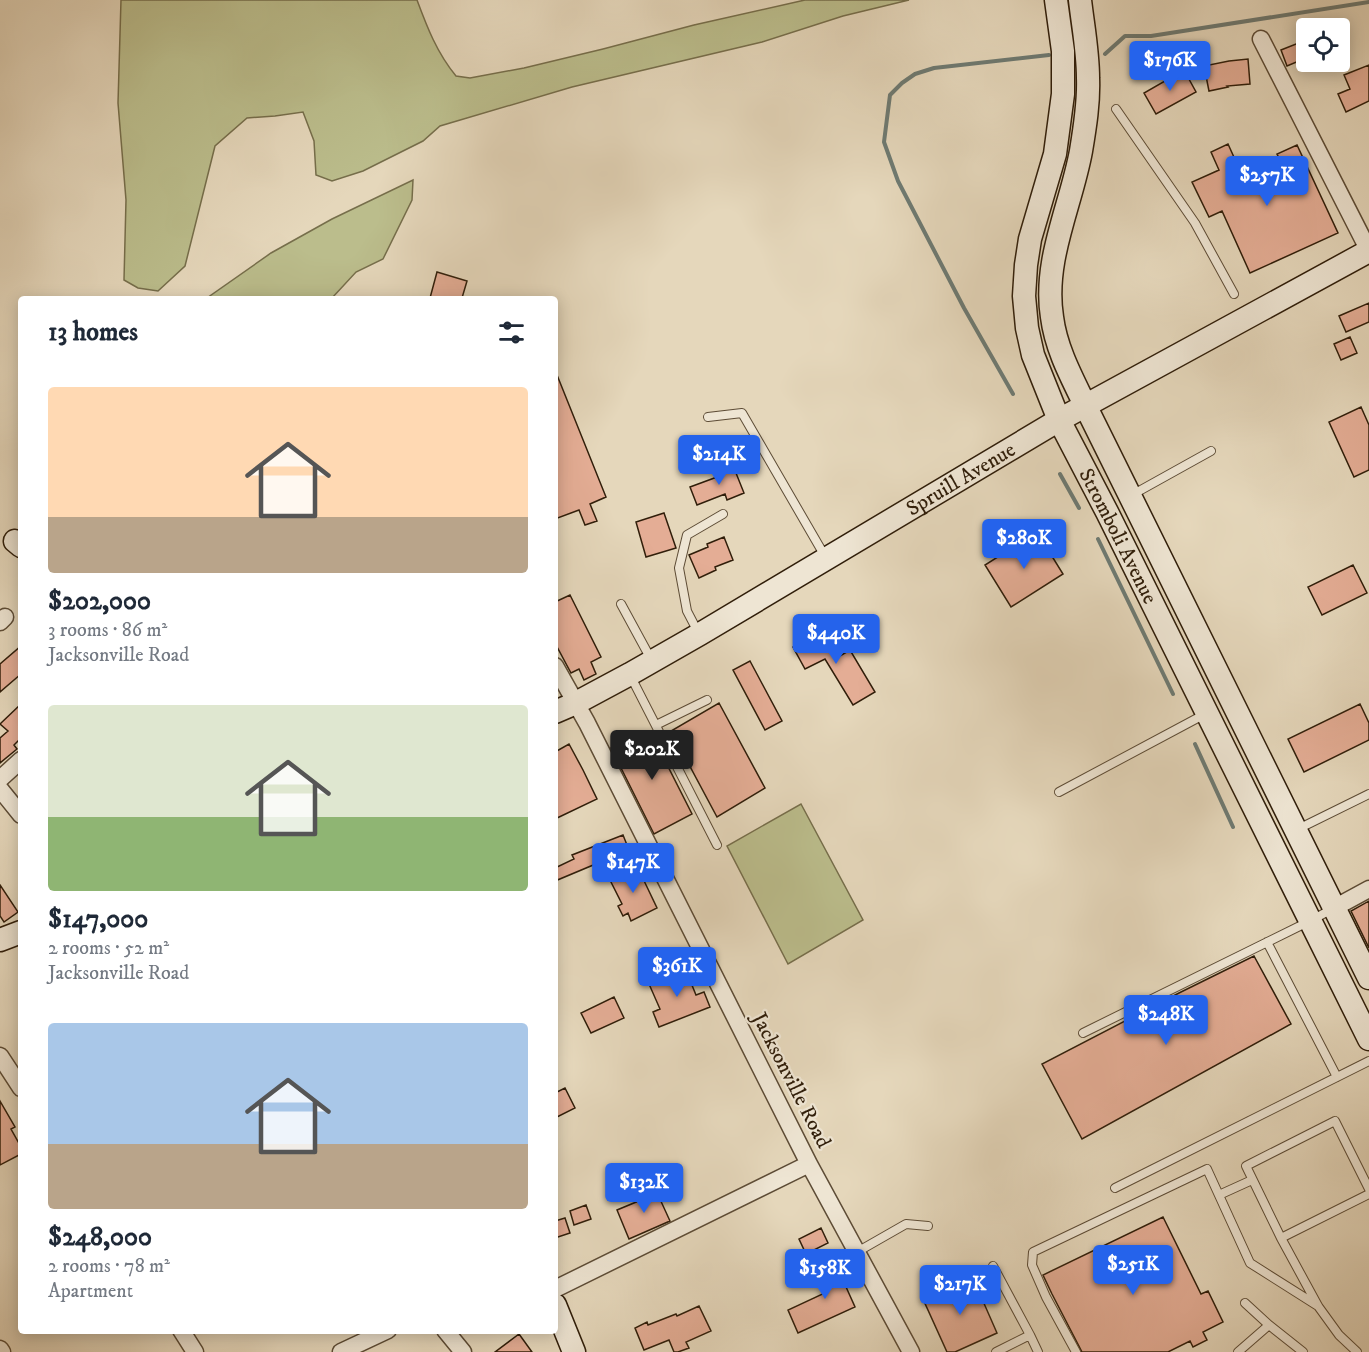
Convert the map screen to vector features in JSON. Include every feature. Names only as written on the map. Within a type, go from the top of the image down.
[{"type":"street","name":"Stromboli Avenue","points":[[1056,0],[1063,51],[1063,94],[1059,132],[1030,239],[1026,266],[1024,296],[1027,328],[1033,355],[1059,420],[1369,1039]]},
{"type":"street","name":"Stromboli Avenue","points":[[1080,0],[1088,80],[1085,128],[1052,269],[1051,316],[1056,338],[1064,361],[1086,407],[1369,978]]},
{"type":"street","points":[[1262,39],[1369,251]]},
{"type":"street","name":"Spruill Avenue","points":[[558,711],[630,674],[700,634],[1059,420],[1369,251]]},
{"type":"street","name":"Jacksonville Road","points":[[558,671],[809,1164],[911,1352]]},
{"type":"street","points":[[0,779],[18,763]]},
{"type":"street","points":[[0,789],[18,811]]},
{"type":"street","points":[[1334,908],[1369,889]]},
{"type":"street","points":[[0,940],[18,933]]},
{"type":"street","points":[[0,1056],[18,1083]]},
{"type":"street","points":[[558,1288],[809,1164]]},
{"type":"street","points":[[558,1312],[574,1352]]},
{"type":"street","points":[[184,1334],[195,1352]]},
{"type":"street","points":[[341,1352],[379,1334]]},
{"type":"street","points":[[448,1334],[463,1352]]},
{"type":"lane","points":[[1116,109],[1195,224],[1234,294]]},
{"type":"lane","points":[[708,417],[742,413],[826,559]]},
{"type":"lane","points":[[1130,496],[1211,451]]},
{"type":"lane","points":[[700,634],[687,611],[679,568],[687,535],[723,514]]},
{"type":"lane","points":[[621,604],[652,661]]},
{"type":"lane","points":[[630,674],[717,845]]},
{"type":"lane","points":[[656,725],[707,700]]},
{"type":"lane","points":[[1059,792],[1207,713]]},
{"type":"lane","points":[[1296,830],[1369,794]]},
{"type":"lane","points":[[1083,1033],[1334,908]]},
{"type":"lane","points":[[1267,942],[1337,1077]]},
{"type":"lane","points":[[1115,1188],[1369,1061]]},
{"type":"lane","points":[[1357,1352],[1339,1335],[1318,1306],[1281,1238],[1246,1166],[1335,1121],[1369,1189]]},
{"type":"lane","points":[[1076,1352],[1046,1297],[1032,1265],[1033,1252],[1207,1169],[1250,1263],[1318,1306]]},
{"type":"lane","points":[[1219,1195],[1252,1180]]},
{"type":"lane","points":[[1281,1238],[1369,1194]]},
{"type":"lane","points":[[857,1252],[906,1224],[928,1226]]},
{"type":"lane","points":[[993,1266],[1038,1352]]},
{"type":"lane","points":[[1245,1303],[1303,1352]]},
{"type":"lane","points":[[1238,1352],[1269,1325]]},
{"type":"lane","points":[[996,1352],[1030,1335]]},
{"type":"green space","points":[[121,0],[417,0],[433,40],[449,67],[456,76],[470,78],[524,68],[694,25],[805,0],[909,0],[843,16],[762,42],[572,87],[440,126],[423,141],[363,171],[332,181],[316,175],[314,141],[303,112],[247,118],[215,146],[185,266],[158,291],[138,288],[124,280],[126,200],[118,103]]},
{"type":"green space","points":[[413,180],[412,200],[383,259],[356,272],[334,296],[210,296],[271,253],[332,219]]},
{"type":"green space","points":[[801,804],[863,920],[788,964],[727,846]]},
{"type":"building","points":[[1296,44],[1296,62],[1287,66],[1281,50]]},
{"type":"building","points":[[1248,59],[1250,84],[1227,86],[1209,91],[1204,66]]},
{"type":"building","points":[[1369,65],[1369,101],[1346,112],[1338,94],[1350,89],[1344,75]]},
{"type":"building","points":[[1184,70],[1196,92],[1156,114],[1144,93]]},
{"type":"building","points":[[1228,144],[1238,166],[1253,160],[1263,183],[1286,172],[1277,154],[1297,145],[1338,233],[1250,273],[1222,211],[1209,217],[1192,182],[1219,170],[1211,152]]},
{"type":"building","points":[[437,272],[467,281],[463,296],[431,296]]},
{"type":"building","points":[[1369,303],[1369,322],[1346,332],[1339,316]]},
{"type":"building","points":[[1350,337],[1357,353],[1341,360],[1334,344]]},
{"type":"building","points":[[558,377],[606,497],[590,504],[597,521],[585,525],[579,510],[558,518]]},
{"type":"building","points":[[1361,407],[1369,425],[1369,470],[1354,477],[1329,422]]},
{"type":"building","points":[[732,463],[744,493],[727,500],[725,494],[697,505],[690,487],[717,477],[714,470]]},
{"type":"building","points":[[664,513],[676,548],[646,557],[636,522]]},
{"type":"building","points":[[1037,532],[1063,574],[1011,607],[985,565]]},
{"type":"building","points":[[724,537],[733,560],[715,567],[716,570],[699,578],[689,555]]},
{"type":"building","points":[[1353,565],[1367,593],[1322,615],[1308,587]]},
{"type":"building","points":[[570,595],[601,657],[591,662],[596,674],[584,680],[579,669],[571,673],[558,649],[558,601]]},
{"type":"building","points":[[825,630],[840,656],[850,650],[875,692],[853,705],[825,659],[805,669],[793,647]]},
{"type":"building","points":[[18,649],[18,677],[0,692],[0,664]]},
{"type":"building","points":[[750,661],[782,721],[765,730],[733,670]]},
{"type":"building","points":[[719,703],[765,788],[717,817],[671,731]]},
{"type":"building","points":[[1360,704],[1369,723],[1369,740],[1304,772],[1288,739]]},
{"type":"building","points":[[18,707],[18,741],[14,745],[17,749],[0,763],[0,738],[8,731],[0,724]]},
{"type":"building","points":[[650,731],[692,814],[654,834],[611,748]]},
{"type":"building","points":[[569,744],[597,799],[558,818],[558,750]]},
{"type":"building","points":[[623,835],[629,850],[558,880],[558,867],[574,859],[572,855]]},
{"type":"building","points":[[637,866],[657,908],[631,921],[628,913],[623,916],[618,906],[622,904],[610,880]]},
{"type":"building","points":[[0,885],[18,912],[4,922],[0,916]]},
{"type":"building","points":[[1369,901],[1369,948],[1351,911]]},
{"type":"building","points":[[1254,956],[1291,1024],[1082,1139],[1042,1064]]},
{"type":"building","points":[[685,968],[696,995],[704,992],[710,1007],[659,1027],[653,1012],[660,1009],[649,984]]},
{"type":"building","points":[[614,997],[624,1018],[591,1033],[581,1013]]},
{"type":"building","points":[[565,1088],[575,1108],[558,1116],[558,1092]]},
{"type":"building","points":[[0,1101],[15,1127],[11,1129],[18,1142],[18,1156],[0,1165]]},
{"type":"building","points":[[654,1186],[670,1221],[629,1239],[617,1210],[641,1200],[638,1194]]},
{"type":"building","points":[[586,1205],[591,1219],[574,1225],[570,1211]]},
{"type":"building","points":[[1163,1217],[1201,1294],[1208,1291],[1223,1322],[1203,1332],[1207,1340],[1193,1347],[1190,1341],[1168,1352],[1082,1352],[1043,1275]]},
{"type":"building","points":[[565,1218],[570,1233],[558,1237],[558,1220]]},
{"type":"building","points":[[821,1228],[828,1243],[806,1254],[799,1239]]},
{"type":"building","points":[[842,1260],[849,1275],[842,1278],[855,1307],[798,1333],[788,1310],[827,1292],[817,1272]]},
{"type":"building","points":[[972,1276],[997,1333],[955,1352],[947,1352],[923,1299]]},
{"type":"building","points":[[699,1306],[711,1331],[686,1342],[689,1348],[678,1352],[674,1352],[669,1340],[644,1350],[635,1328],[647,1322],[648,1325],[676,1314],[677,1316]]},
{"type":"building","points":[[519,1334],[532,1352],[495,1352]]},
{"type":"waterway","points":[[1105,54],[1125,36],[1151,36],[1369,2]]},
{"type":"waterway","points":[[1013,394],[964,308],[898,181],[884,142],[890,95],[915,74],[934,68],[1049,55]]},
{"type":"waterway","points":[[1060,474],[1079,508]]},
{"type":"waterway","points":[[1098,539],[1173,694]]},
{"type":"waterway","points":[[1195,744],[1233,827]]}]
